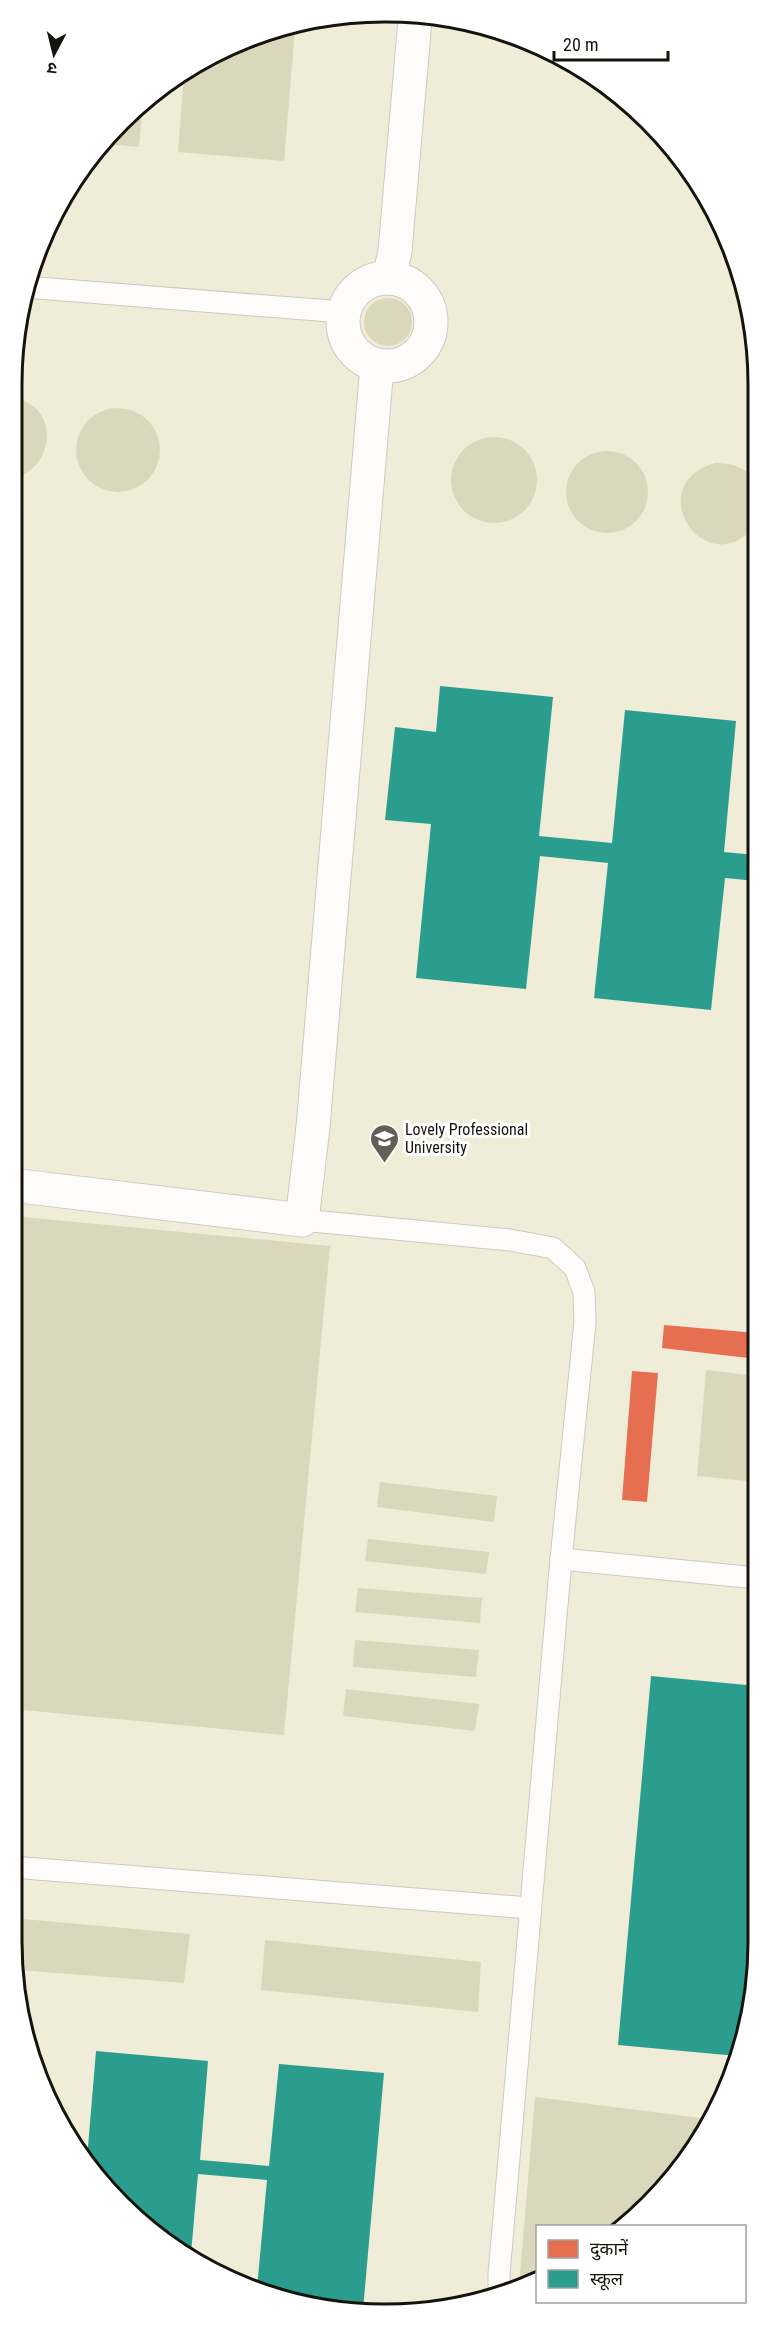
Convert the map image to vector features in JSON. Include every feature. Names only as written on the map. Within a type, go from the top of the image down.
[{"type":"street","points":[[389,278],[395,251],[415,24]]},
{"type":"street","points":[[389,278],[404,281],[426,300],[431,314],[432,329],[427,343],[418,355],[392,367],[377,366],[364,360],[353,351],[346,338],[343,312],[351,297],[361,286],[374,280],[389,278]]},
{"type":"street","points":[[22,1186],[302,1220],[313,1127],[377,366]]},
{"type":"lane","points":[[36,288],[343,312]]},
{"type":"lane","points":[[302,1220],[510,1240],[553,1248],[575,1268],[584,1292],[585,1322],[561,1559],[499,2286]]},
{"type":"lane","points":[[561,1559],[748,1577]]},
{"type":"lane","points":[[22,1868],[530,1908]]},
{"type":"shaded area","name":"Lovely Professional University","points":[[385,22],[456,29],[524,50],[566,71],[606,97],[658,146],[673,164],[710,225],[728,268],[741,314],[748,385],[748,1942],[741,2013],[720,2081],[699,2123],[673,2163],[658,2181],[612,2225],[536,2225],[536,2271],[502,2285],[456,2298],[409,2304],[361,2304],[314,2298],[246,2277],[204,2256],[164,2230],[146,2215],[97,2163],[71,2123],[42,2059],[29,2013],[22,1942],[22,385],[29,314],[50,246],[71,204],[97,164],[112,146],[164,97],[204,71],[246,50],[314,29]]},
{"type":"shaded area","points":[[295,34],[284,161],[178,152],[183,85],[204,71],[246,50]]},
{"type":"shaded area","points":[[142,116],[139,147],[113,145]]},
{"type":"shaded area","points":[[383,298],[393,298],[408,308],[412,322],[408,336],[402,342],[393,346],[383,346],[368,336],[364,327],[364,317],[374,302]]},
{"type":"shaded area","points":[[22,401],[39,412],[45,423],[47,436],[38,463],[22,475]]},
{"type":"shaded area","points":[[118,408],[134,411],[148,420],[157,434],[160,450],[157,466],[148,480],[134,489],[118,492],[102,489],[88,480],[79,466],[76,450],[79,434],[88,420],[102,411]]},
{"type":"shaded area","points":[[494,437],[511,440],[525,449],[534,463],[537,480],[534,497],[525,511],[511,520],[494,523],[477,520],[463,511],[454,497],[451,480],[454,463],[463,449],[477,440]]},
{"type":"shaded area","points":[[599,451],[615,451],[630,458],[641,469],[648,484],[645,508],[636,521],[615,533],[599,533],[584,526],[573,515],[566,500],[566,484],[573,469],[584,458]]},
{"type":"shaded area","points":[[715,463],[738,467],[748,473],[748,532],[736,541],[717,544],[701,538],[688,525],[681,508],[682,490],[693,474]]},
{"type":"shaded area","points":[[22,1217],[330,1246],[284,1735],[22,1710]]},
{"type":"shaded area","points":[[706,1370],[748,1375],[748,1481],[697,1476]]},
{"type":"shaded area","points":[[380,1482],[497,1496],[494,1522],[377,1507]]},
{"type":"shaded area","points":[[368,1539],[489,1552],[486,1574],[365,1561]]},
{"type":"shaded area","points":[[358,1588],[482,1598],[480,1623],[355,1612]]},
{"type":"shaded area","points":[[355,1640],[479,1650],[476,1677],[353,1667]]},
{"type":"shaded area","points":[[346,1689],[479,1704],[475,1731],[343,1716]]},
{"type":"shaded area","points":[[22,1919],[190,1934],[184,1983],[24,1970]]},
{"type":"shaded area","points":[[265,1940],[481,1962],[478,2012],[261,1990]]},
{"type":"shaded area","points":[[535,2097],[702,2118],[673,2163],[658,2181],[612,2225],[536,2225],[536,2271],[520,2279]]},
{"type":"building: दुकानें","points":[[664,1325],[748,1332],[748,1358],[662,1348]]},
{"type":"building: दुकानें","points":[[632,1371],[658,1373],[647,1502],[622,1500]]},
{"type":"building: स्कूल","points":[[440,686],[553,697],[539,836],[612,843],[625,710],[736,721],[724,852],[748,854],[748,880],[725,878],[711,1010],[594,998],[608,863],[540,856],[526,989],[416,978],[431,824],[385,820],[395,727],[436,732]]},
{"type":"building: स्कूल","points":[[651,1676],[748,1685],[747,1958],[741,2013],[729,2055],[618,2045]]},
{"type":"building: स्कूल","points":[[96,2051],[208,2061],[200,2160],[269,2166],[279,2064],[384,2073],[364,2304],[314,2298],[258,2281],[267,2180],[198,2174],[192,2248],[146,2215],[112,2181],[88,2149]]},
{"type":"place","name":"Lovely Professional University","points":[[384,1164]]}]
